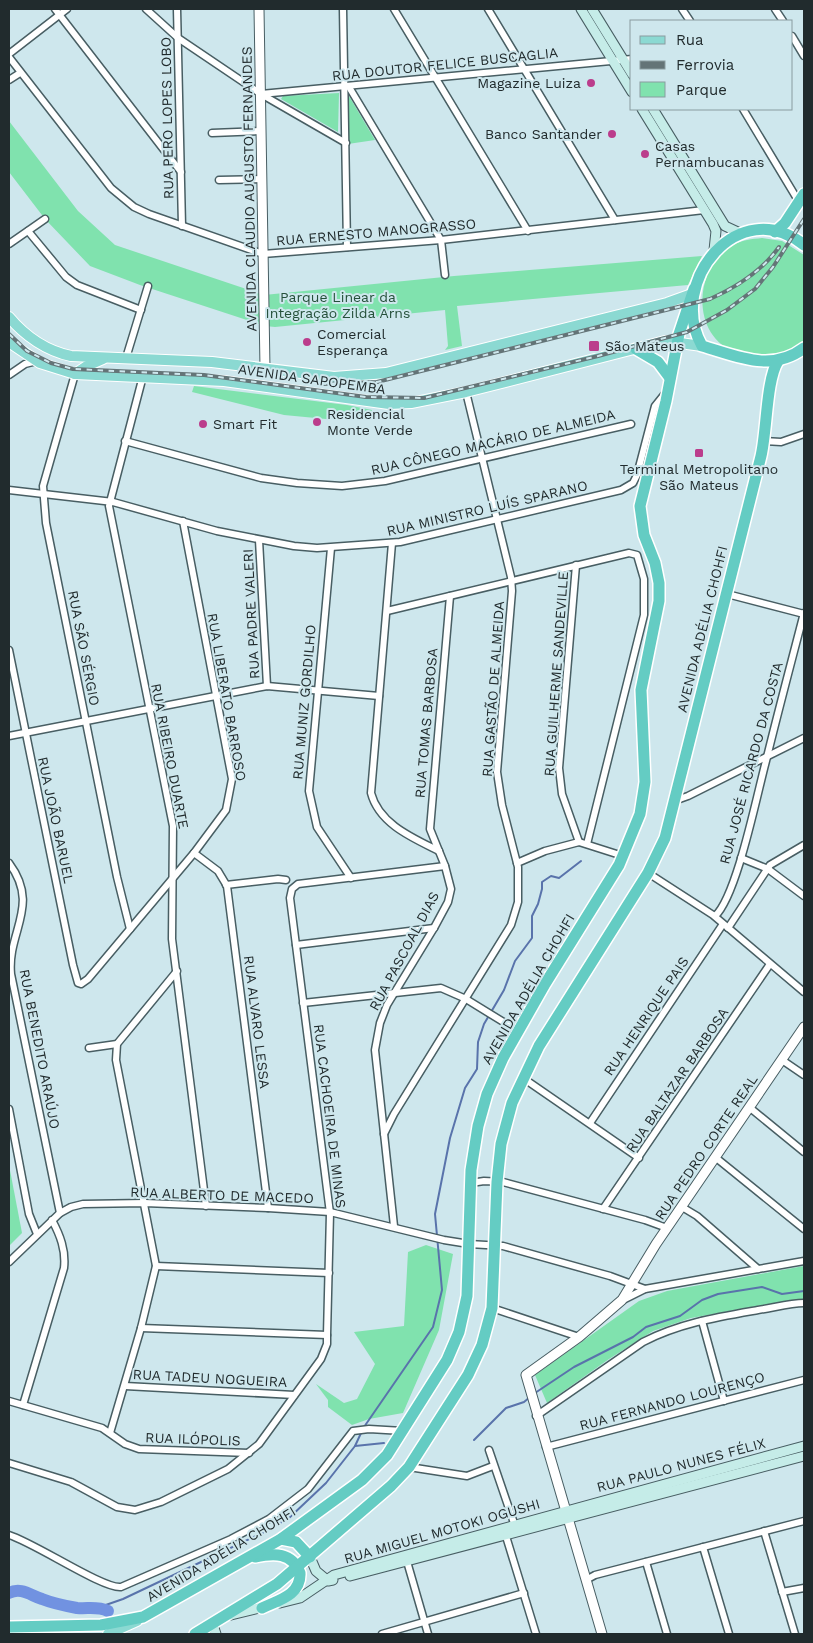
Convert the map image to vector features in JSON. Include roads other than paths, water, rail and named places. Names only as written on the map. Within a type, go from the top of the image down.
[{"type":"highway","points":[[775,232],[785,223],[802,198]]},
{"type":"highway","points":[[714,250],[730,237],[740,233],[762,230],[793,238],[804,245]]},
{"type":"highway","name":"AVENIDA ADÉLIA CHOHFI","points":[[143,1617],[280,1538],[362,1480],[387,1455],[404,1431],[447,1360],[459,1332],[468,1296],[471,1183],[474,1148],[487,1094],[503,1058],[518,1031],[623,856],[634,833],[643,800],[645,763],[641,690],[660,601],[655,563],[644,535],[640,506],[677,342],[693,292],[714,250]]},
{"type":"highway","points":[[693,292],[694,322],[702,346],[763,363],[778,361],[804,348]]},
{"type":"highway","points":[[636,349],[658,362],[669,384]]},
{"type":"highway","name":"AVENIDA ADÉLIA CHOHFI","points":[[194,1634],[214,1629],[228,1616],[277,1584],[298,1568],[391,1486],[408,1467],[468,1376],[482,1345],[492,1308],[497,1182],[501,1144],[512,1104],[522,1077],[539,1046],[648,872],[664,838],[764,442],[771,379],[778,361]]},
{"type":"highway","points":[[280,1538],[296,1542],[310,1557]]},
{"type":"highway","points":[[243,1561],[277,1554],[289,1558],[298,1568],[300,1579],[295,1591],[262,1608]]},
{"type":"highway","points":[[9,1627],[101,1625],[143,1617]]},
{"type":"main road","points":[[581,9],[630,89]]},
{"type":"main road","points":[[592,9],[627,59]]},
{"type":"main road","points":[[643,110],[716,231],[714,250]]},
{"type":"main road","points":[[654,110],[726,226],[740,233]]},
{"type":"main road","name":"AVENIDA SAPOPEMBA","points":[[9,317],[29,338],[62,354],[72,356],[188,361],[334,377],[386,373],[668,304],[693,292]]},
{"type":"main road","name":"AVENIDA SAPOPEMBA","points":[[9,342],[37,361],[75,374],[143,376],[228,382],[389,404],[411,403],[466,392],[665,341],[702,346]]},
{"type":"main road","points":[[72,356],[76,365],[75,374]]},
{"type":"main road","points":[[75,374],[94,362],[112,358]]},
{"type":"main road","points":[[143,376],[161,364],[188,361]]},
{"type":"main road","points":[[228,382],[258,379],[264,374],[265,368]]},
{"type":"main road","name":"RUA PAULO NUNES FÉLIX","points":[[566,1514],[804,1446]]},
{"type":"main road","name":"RUA PAULO NUNES FÉLIX","points":[[566,1514],[804,1456]]},
{"type":"main road","name":"RUA MIGUEL MOTOKI OGUSHI","points":[[228,1616],[300,1598],[328,1581],[566,1514]]},
{"type":"main road","points":[[310,1557],[316,1572],[328,1581]]},
{"type":"main road","name":"AVENIDA ADÉLIA CHOHFI","points":[[108,1634],[143,1617]]},
{"type":"street","points":[[9,56],[58,12],[67,9]]},
{"type":"street","points":[[146,9],[178,38],[261,94],[346,143]]},
{"type":"street","name":"RUA PERO LOPES LOBO","points":[[177,9],[182,226]]},
{"type":"street","name":"AVENIDA CLAUDIO AUGUSTO FERNANDES","points":[[259,9],[265,368]]},
{"type":"street","points":[[343,9],[347,87],[347,247]]},
{"type":"street","points":[[394,9],[528,231]]},
{"type":"street","points":[[488,9],[615,220]]},
{"type":"street","points":[[682,9],[689,20]]},
{"type":"street","points":[[775,9],[782,20]]},
{"type":"street","points":[[58,12],[181,172]]},
{"type":"street","points":[[793,40],[804,42]]},
{"type":"street","points":[[793,40],[804,56]]},
{"type":"street","name":"RUA ERNESTO MANOGRASSO","points":[[9,56],[20,73],[111,188],[134,206],[182,226],[263,254],[441,240],[704,210]]},
{"type":"street","name":"RUA DOUTOR FELICE BUSCAGLIA","points":[[261,94],[627,59]]},
{"type":"street","points":[[9,80],[20,73]]},
{"type":"street","points":[[347,87],[441,240],[445,275]]},
{"type":"street","points":[[744,110],[802,198]]},
{"type":"street","points":[[212,132],[261,131]]},
{"type":"street","points":[[219,180],[262,179]]},
{"type":"street","points":[[9,244],[45,219]]},
{"type":"street","points":[[28,231],[66,277],[77,285],[141,310]]},
{"type":"street","points":[[126,358],[148,286]]},
{"type":"street","points":[[9,375],[26,364],[37,361]]},
{"type":"street","name":"RUA SÃO SÉRGIO","points":[[75,374],[43,486],[43,494],[46,523],[117,877],[130,929]]},
{"type":"street","name":"RUA RIBEIRO DUARTE","points":[[143,376],[109,502],[174,826],[172,939],[206,1206]]},
{"type":"street","name":"RUA MINISTRO LUÍS SPARANO","points":[[9,490],[109,502],[217,531],[294,546],[331,548],[392,543],[621,490],[633,483],[655,406],[669,384]]},
{"type":"street","name":"RUA GASTÃO DE ALMEIDA","points":[[384,1134],[394,1114],[514,918],[518,902],[517,863],[502,805],[497,772],[512,580],[466,392]]},
{"type":"street","name":"RUA CÔNEGO MACÁRIO DE ALMEIDA","points":[[125,441],[260,478],[328,485],[385,481],[631,424]]},
{"type":"street","points":[[764,442],[781,442],[804,434]]},
{"type":"street","name":"RUA LIBERATO BARROSO","points":[[88,979],[194,853],[226,810],[232,790],[232,779],[183,521]]},
{"type":"street","name":"RUA PADRE VALERI","points":[[259,540],[267,686]]},
{"type":"street","points":[[392,543],[371,780],[373,801],[378,810],[390,822],[439,851]]},
{"type":"street","name":"RUA MUNIZ GORDILHO","points":[[331,548],[311,753],[310,802],[317,826],[324,840],[351,878]]},
{"type":"street","points":[[387,611],[629,553],[636,555],[640,562],[646,595],[644,615],[587,844]]},
{"type":"street","name":"RUA GUILHERME SANDEVILLE","points":[[576,565],[559,768],[562,794],[579,842]]},
{"type":"street","points":[[727,594],[804,613]]},
{"type":"street","name":"RUA TOMAS BARBOSA","points":[[439,851],[430,829],[430,818],[450,596]]},
{"type":"street","name":"RUA JOSÉ RICARDO DA COSTA","points":[[714,916],[720,912],[727,897],[741,858],[758,799],[804,613]]},
{"type":"street","name":"RUA JOÃO BARUEL","points":[[9,650],[72,965],[78,983],[85,983],[88,979]]},
{"type":"street","points":[[9,736],[267,686],[379,696]]},
{"type":"street","points":[[674,800],[804,738]]},
{"type":"street","points":[[517,863],[545,851],[579,842],[623,856]]},
{"type":"street","name":"RUA HENRIQUE PAIS","points":[[590,1123],[726,926],[768,869],[786,854],[804,845]]},
{"type":"street","name":"RUA PASCOAL DIAS","points":[[394,1226],[375,1050],[380,1023],[394,993],[434,928],[451,889],[439,851]]},
{"type":"street","points":[[194,853],[218,870],[226,884],[278,879],[286,880]]},
{"type":"street","points":[[741,858],[768,869],[804,896]]},
{"type":"street","name":"RUA BENEDITO ARAÚJO","points":[[9,863],[19,878],[24,898],[21,922],[10,957],[10,975],[60,1213]]},
{"type":"street","name":"RUA CACHOEIRA DE MINAS","points":[[9,1463],[72,1482],[108,1504],[130,1510],[161,1502],[228,1469],[250,1453],[271,1428],[321,1359],[327,1344],[330,1212],[290,898],[292,889],[298,884],[445,866]]},
{"type":"street","points":[[648,872],[714,916],[804,992]]},
{"type":"street","name":"RUA ALVARO LESSA","points":[[226,884],[268,1208]]},
{"type":"street","points":[[296,945],[434,928]]},
{"type":"street","name":"RUA BALTAZAR BARBOSA","points":[[603,1209],[640,1158],[770,964]]},
{"type":"street","points":[[110,1433],[141,1328],[156,1266],[116,1060],[117,1044],[177,971]]},
{"type":"street","points":[[303,1003],[441,988],[466,998],[518,1031]]},
{"type":"street","name":"RUA PEDRO CORTE REAL","points":[[536,1413],[526,1379],[528,1371],[579,1337],[622,1300],[667,1228],[804,1028]]},
{"type":"street","points":[[88,1048],[117,1044]]},
{"type":"street","points":[[782,1060],[804,1076]]},
{"type":"street","points":[[522,1077],[640,1158]]},
{"type":"street","points":[[749,1107],[804,1152]]},
{"type":"street","points":[[9,1109],[30,1214],[37,1234]]},
{"type":"street","points":[[715,1157],[804,1229]]},
{"type":"street","points":[[471,1183],[497,1182],[644,1220],[667,1228]]},
{"type":"street","name":"RUA ALBERTO DE MACEDO","points":[[9,1262],[60,1213],[71,1207],[83,1204],[145,1203],[268,1208],[330,1212],[394,1226],[444,1240],[469,1244],[496,1244],[645,1289]]},
{"type":"street","points":[[682,1207],[697,1216],[758,1269]]},
{"type":"street","points":[[23,1405],[64,1268],[64,1251],[59,1233],[52,1220]]},
{"type":"street","points":[[622,1300],[645,1289],[804,1261]]},
{"type":"street","points":[[156,1266],[328,1274]]},
{"type":"street","points":[[602,1634],[536,1413],[643,1342],[678,1326],[804,1303]]},
{"type":"street","points":[[492,1308],[579,1337]]},
{"type":"street","points":[[702,1321],[724,1401]]},
{"type":"street","points":[[141,1328],[327,1335]]},
{"type":"street","name":"RUA FERNANDO LOURENÇO","points":[[546,1447],[804,1380]]},
{"type":"street","name":"RUA TADEU NOGUEIRA","points":[[125,1386],[294,1395]]},
{"type":"street","name":"RUA ILÓPOLIS","points":[[9,1401],[92,1425],[110,1433],[125,1444],[138,1449],[250,1453]]},
{"type":"street","points":[[9,1535],[42,1549],[104,1583],[121,1587],[231,1539],[269,1519],[308,1489],[349,1434],[359,1429],[404,1431]]},
{"type":"street","points":[[489,1450],[516,1528]]},
{"type":"street","points":[[408,1467],[466,1476],[493,1466]]},
{"type":"street","points":[[586,1580],[595,1575],[804,1521]]},
{"type":"street","points":[[505,1531],[536,1634]]},
{"type":"street","points":[[764,1531],[795,1634]]},
{"type":"street","points":[[703,1547],[729,1634]]},
{"type":"street","points":[[406,1558],[428,1634]]},
{"type":"street","points":[[646,1562],[667,1634]]},
{"type":"street","points":[[782,1592],[804,1588]]},
{"type":"street","points":[[382,1634],[524,1593]]},
{"type":"waterway","points":[[364,1427],[433,1327],[442,1290],[435,1214],[450,1138],[465,1088],[477,1069],[478,1042],[484,1024],[504,990],[515,961],[532,938],[532,916],[538,904],[542,882],[551,876],[559,878],[581,861]]},
{"type":"waterway","points":[[535,1393],[574,1367],[633,1337],[646,1327],[680,1316],[702,1300],[718,1294],[762,1287],[782,1294],[804,1291]]},
{"type":"waterway","points":[[474,1440],[506,1408],[524,1402],[530,1397]]},
{"type":"waterway","points":[[100,1607],[123,1599],[264,1532],[289,1518],[326,1483],[355,1446],[362,1431]]},
{"type":"waterway","points":[[355,1446],[384,1443]]},
{"type":"waterway","points":[[9,1593],[22,1591],[64,1605],[108,1611]]},
{"type":"railway","points":[[9,334],[27,351],[51,363],[73,369],[204,375],[366,397],[424,398],[598,356],[687,332],[727,310],[755,289],[773,267],[804,219]]},
{"type":"railway","points":[[321,384],[377,382],[710,299],[748,278],[765,264],[779,247]]},
{"type":"place","name":"Magazine Luiza","points":[[591,83]]},
{"type":"place","name":"Banco Santander","points":[[612,134]]},
{"type":"place","name":"Casas Pernambucanas","points":[[645,154]]},
{"type":"place","name":"Comercial Esperança","points":[[307,342]]},
{"type":"place","name":"São Mateus","points":[[594,346]]},
{"type":"place","name":"Residencial Monte Verde","points":[[317,422]]},
{"type":"place","name":"Smart Fit","points":[[203,424]]},
{"type":"place","name":"Terminal Metropolitano São Mateus","points":[[699,453]]},
{"type":"park label","name":"Parque Linear da Integração Zilda Arns","points":[[338,306]]}]
